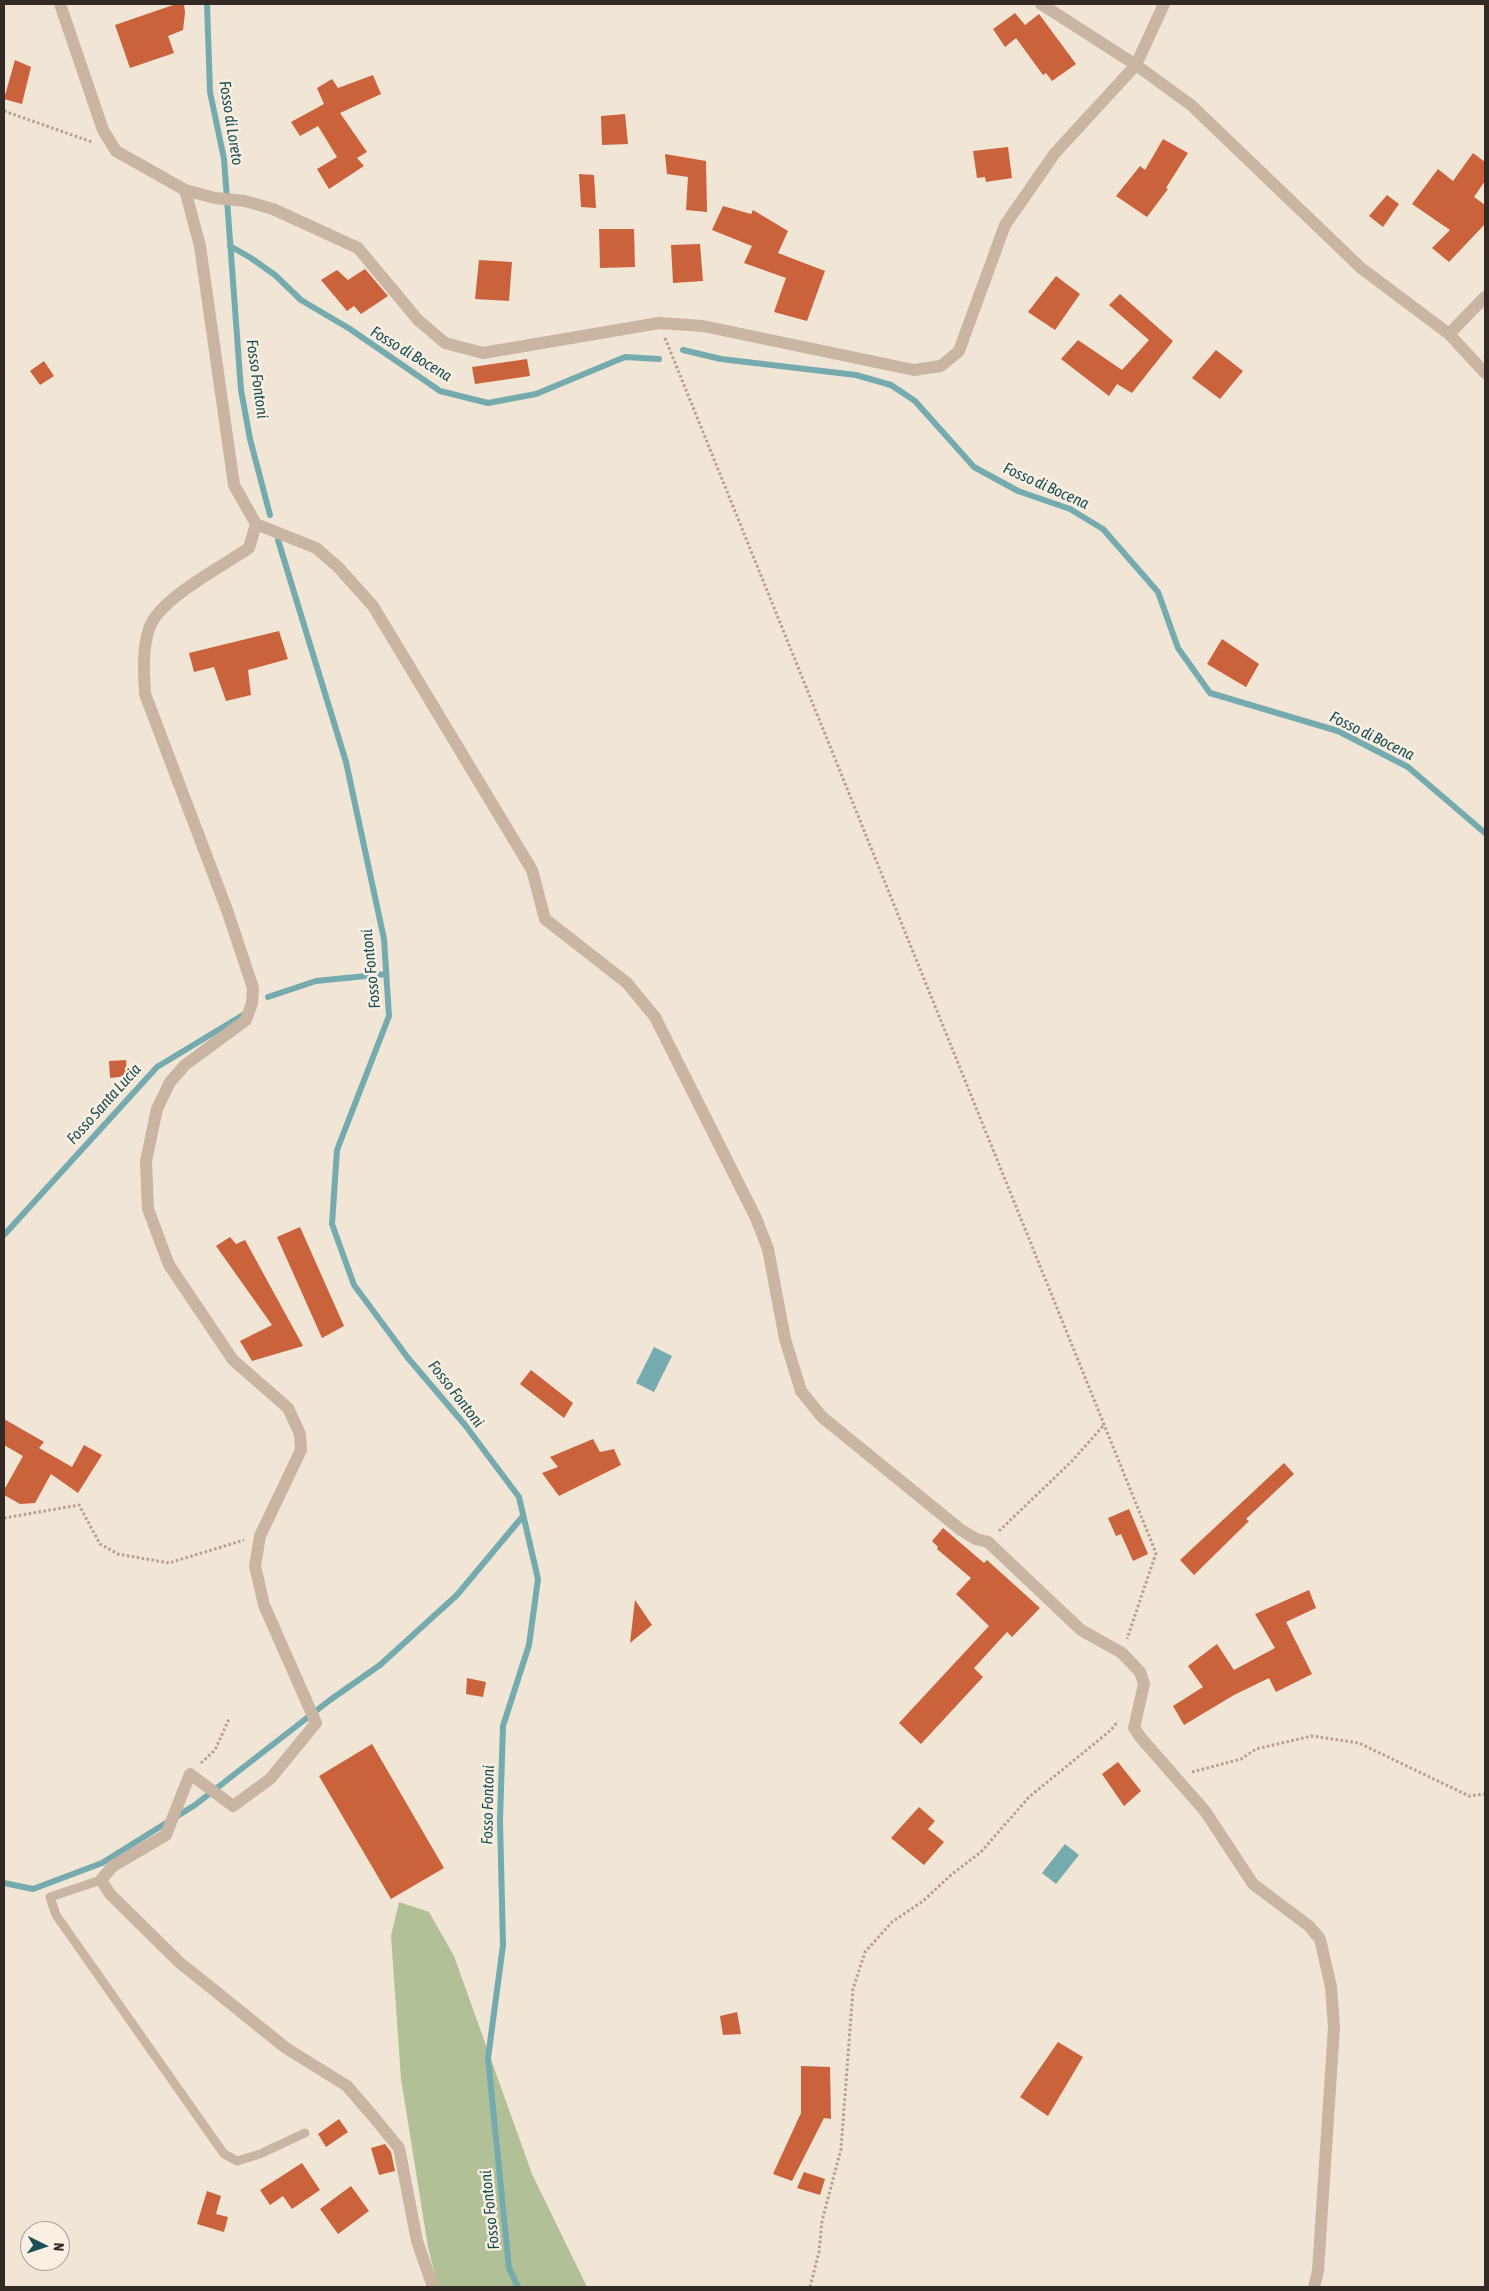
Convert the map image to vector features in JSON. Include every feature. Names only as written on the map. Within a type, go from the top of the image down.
[{"type":"street","points":[[60,4],[103,130],[116,151],[185,190],[215,198],[245,201],[273,209],[358,248],[418,320],[445,343],[483,353],[659,323],[703,326],[914,370],[941,366],[959,351],[1004,226],[1055,153],[1136,65],[1164,4]]},
{"type":"street","points":[[1041,4],[1136,65],[1191,105],[1362,268],[1449,334],[1485,373]]},
{"type":"street","points":[[185,190],[200,246],[234,485],[256,524],[316,548],[338,567],[373,606],[532,870],[545,919],[627,983],[655,1017],[756,1218],[768,1249],[785,1339],[801,1391],[822,1417],[961,1530],[976,1539],[988,1542],[1081,1630],[1122,1653],[1140,1672],[1144,1684],[1134,1728],[1205,1811],[1252,1884],[1309,1926],[1320,1939],[1331,1987],[1334,2027],[1318,2271],[1314,2287]]},
{"type":"street","points":[[1449,334],[1485,297]]},
{"type":"street","points":[[256,524],[249,548],[167,601],[149,627],[143,657],[145,694],[227,910],[253,988],[252,1003],[246,1020],[185,1065],[170,1082],[157,1109],[146,1161],[148,1209],[169,1265],[233,1360],[288,1408],[300,1434],[301,1450],[260,1536],[255,1566],[264,1605],[316,1723],[270,1779],[234,1806],[190,1774],[166,1835],[113,1866],[101,1880],[110,1894],[179,1962],[286,2048],[347,2086],[372,2115],[398,2148],[417,2241],[433,2287]]},
{"type":"lane","points":[[101,1880],[50,1897],[56,1915],[224,2154],[237,2161],[260,2154],[305,2133]]},
{"type":"path","points":[[4,111],[116,151]]},
{"type":"path","points":[[659,323],[1156,1553],[1122,1653]]},
{"type":"path","points":[[988,1542],[1072,1461],[1104,1425]]},
{"type":"path","points":[[4,1518],[79,1505],[100,1544],[118,1554],[169,1563],[224,1544],[260,1536]]},
{"type":"path","points":[[810,2287],[819,2252],[822,2221],[841,2149],[853,1989],[865,1952],[892,1922],[923,1901],[952,1874],[982,1852],[1029,1797],[1111,1730],[1120,1718]]},
{"type":"path","points":[[190,1774],[215,1750],[229,1719]]},
{"type":"path","points":[[1175,1777],[1241,1759],[1256,1749],[1312,1736],[1359,1743],[1469,1796],[1485,1794]]},
{"type":"green space","points":[[399,1902],[429,1912],[454,1956],[532,2174],[587,2287],[438,2287],[428,2247],[401,2079],[391,1936]]},
{"type":"water","points":[[654,1347],[672,1356],[654,1392],[636,1383]]},
{"type":"water","points":[[1065,1844],[1079,1855],[1056,1884],[1042,1873]]},
{"type":"building","points":[[176,4],[184,4],[185,13],[183,30],[168,36],[174,53],[130,68],[115,25]]},
{"type":"building","points":[[1015,13],[1025,25],[1039,14],[1076,64],[1052,81],[1046,73],[1043,75],[1016,38],[1005,47],[993,29]]},
{"type":"building","points":[[15,60],[31,67],[22,104],[4,99]]},
{"type":"building","points":[[373,75],[381,94],[340,113],[367,152],[357,158],[364,166],[329,189],[317,169],[337,157],[318,126],[300,136],[291,122],[324,104],[317,88],[332,79],[338,88]]},
{"type":"building","points":[[625,114],[628,144],[602,145],[601,116]]},
{"type":"building","points":[[1163,139],[1188,153],[1166,188],[1168,189],[1147,217],[1116,196],[1140,166],[1145,170]]},
{"type":"building","points":[[1008,147],[1012,178],[986,182],[985,177],[977,178],[973,151]]},
{"type":"building","points":[[1473,153],[1485,162],[1485,181],[1474,197],[1485,205],[1485,224],[1449,262],[1432,248],[1450,230],[1412,204],[1438,169],[1453,181]]},
{"type":"building","points":[[665,154],[706,161],[707,212],[686,210],[688,177],[667,174]]},
{"type":"building","points":[[579,174],[594,175],[596,208],[581,207]]},
{"type":"building","points":[[1387,195],[1399,204],[1383,227],[1369,216]]},
{"type":"building","points":[[723,206],[751,214],[753,210],[788,231],[778,253],[825,271],[807,321],[774,312],[786,278],[744,263],[752,246],[712,230]]},
{"type":"building","points":[[599,229],[634,229],[635,267],[600,268]]},
{"type":"building","points":[[700,244],[703,281],[673,283],[671,245]]},
{"type":"building","points":[[479,260],[512,262],[509,301],[475,299]]},
{"type":"building","points":[[365,269],[388,296],[361,314],[354,306],[347,311],[321,280],[337,270],[348,280]]},
{"type":"building","points":[[1056,276],[1080,294],[1055,330],[1028,312]]},
{"type":"building","points":[[1120,294],[1173,341],[1132,393],[1117,384],[1109,396],[1061,359],[1078,340],[1122,370],[1149,340],[1109,305]]},
{"type":"building","points":[[1216,350],[1243,371],[1220,399],[1192,378]]},
{"type":"building","points":[[527,359],[530,376],[475,384],[472,367]]},
{"type":"building","points":[[44,361],[54,376],[40,385],[30,371]]},
{"type":"building","points":[[279,631],[288,659],[248,670],[251,695],[226,701],[214,667],[194,672],[189,653]]},
{"type":"building","points":[[1222,639],[1259,664],[1246,687],[1207,664]]},
{"type":"building","points":[[126,1060],[127,1076],[110,1078],[109,1061]]},
{"type":"building","points":[[300,1227],[344,1326],[322,1338],[277,1237]]},
{"type":"building","points":[[230,1237],[236,1244],[245,1240],[303,1346],[252,1361],[240,1341],[272,1325],[216,1246]]},
{"type":"building","points":[[531,1370],[573,1403],[564,1418],[520,1384]]},
{"type":"building","points":[[4,1419],[44,1442],[39,1448],[72,1467],[84,1445],[102,1455],[78,1493],[51,1474],[35,1503],[20,1504],[4,1495],[4,1490],[23,1456],[4,1445]]},
{"type":"building","points":[[593,1439],[600,1452],[614,1449],[621,1465],[559,1496],[542,1473],[558,1467],[550,1457]]},
{"type":"building","points":[[1284,1463],[1294,1474],[1246,1519],[1249,1521],[1194,1575],[1180,1560]]},
{"type":"building","points":[[1129,1509],[1148,1554],[1133,1561],[1121,1534],[1116,1536],[1108,1518]]},
{"type":"building","points":[[943,1528],[984,1563],[987,1560],[1040,1608],[1012,1637],[1007,1632],[974,1668],[983,1677],[921,1744],[899,1723],[989,1626],[956,1594],[971,1578],[937,1549],[938,1547],[932,1541]]},
{"type":"building","points":[[1309,1590],[1316,1608],[1286,1622],[1312,1674],[1276,1692],[1269,1678],[1234,1695],[1184,1725],[1173,1706],[1203,1687],[1188,1666],[1217,1644],[1234,1670],[1275,1648],[1255,1614]]},
{"type":"building","points":[[635,1600],[652,1625],[630,1643]]},
{"type":"building","points":[[467,1678],[486,1682],[483,1697],[466,1694]]},
{"type":"building","points":[[372,1744],[444,1868],[391,1899],[319,1776]]},
{"type":"building","points":[[1118,1762],[1141,1791],[1124,1806],[1102,1774]]},
{"type":"building","points":[[919,1807],[935,1821],[928,1829],[944,1842],[924,1865],[891,1838]]},
{"type":"building","points":[[737,2012],[741,2034],[723,2035],[720,2016]]},
{"type":"building","points":[[1058,2042],[1083,2057],[1048,2116],[1020,2097]]},
{"type":"building","points":[[801,2066],[830,2067],[831,2119],[824,2118],[792,2181],[773,2174],[801,2113]]},
{"type":"building","points":[[339,2119],[348,2132],[326,2147],[318,2134]]},
{"type":"building","points":[[385,2144],[391,2152],[395,2171],[379,2175],[371,2148]]},
{"type":"building","points":[[302,2163],[320,2190],[292,2209],[283,2196],[270,2205],[260,2190]]},
{"type":"building","points":[[804,2172],[825,2179],[820,2195],[797,2188]]},
{"type":"building","points":[[351,2186],[369,2211],[338,2234],[320,2209]]},
{"type":"building","points":[[207,2191],[221,2196],[216,2214],[228,2217],[224,2232],[197,2224]]},
{"type":"waterway","name":"Fosso Fontoni","points":[[207,4],[210,92],[224,159],[241,390],[250,439],[270,515]]},
{"type":"waterway","name":"Fosso di Bocena","points":[[230,246],[275,275],[301,300],[350,329],[440,391],[488,403],[536,394],[625,357],[659,359]]},
{"type":"waterway","name":"Fosso di Bocena","points":[[683,350],[721,359],[856,375],[891,385],[915,401],[974,467],[1018,491],[1070,509],[1103,529],[1158,592],[1178,648],[1210,693],[1338,731],[1408,767],[1485,833]]},
{"type":"waterway","name":"Fosso Fontoni","points":[[278,540],[346,762],[384,939],[389,1016],[337,1150],[332,1224],[354,1285],[408,1358],[465,1425],[519,1497],[538,1579],[529,1645],[503,1726],[500,1820],[503,1945],[488,2058],[509,2268],[518,2287]]},
{"type":"waterway","name":"Fosso Santa Lucia","points":[[268,997],[316,981],[386,974]]},
{"type":"waterway","name":"Fosso Santa Lucia","points":[[4,1235],[157,1067],[243,1015]]},
{"type":"waterway","points":[[4,1883],[33,1889],[102,1863],[195,1805],[330,1700],[380,1665],[457,1595],[523,1516]]},
{"type":"water label","name":"Fosso di Loreto","points":[[231,123]]}]
